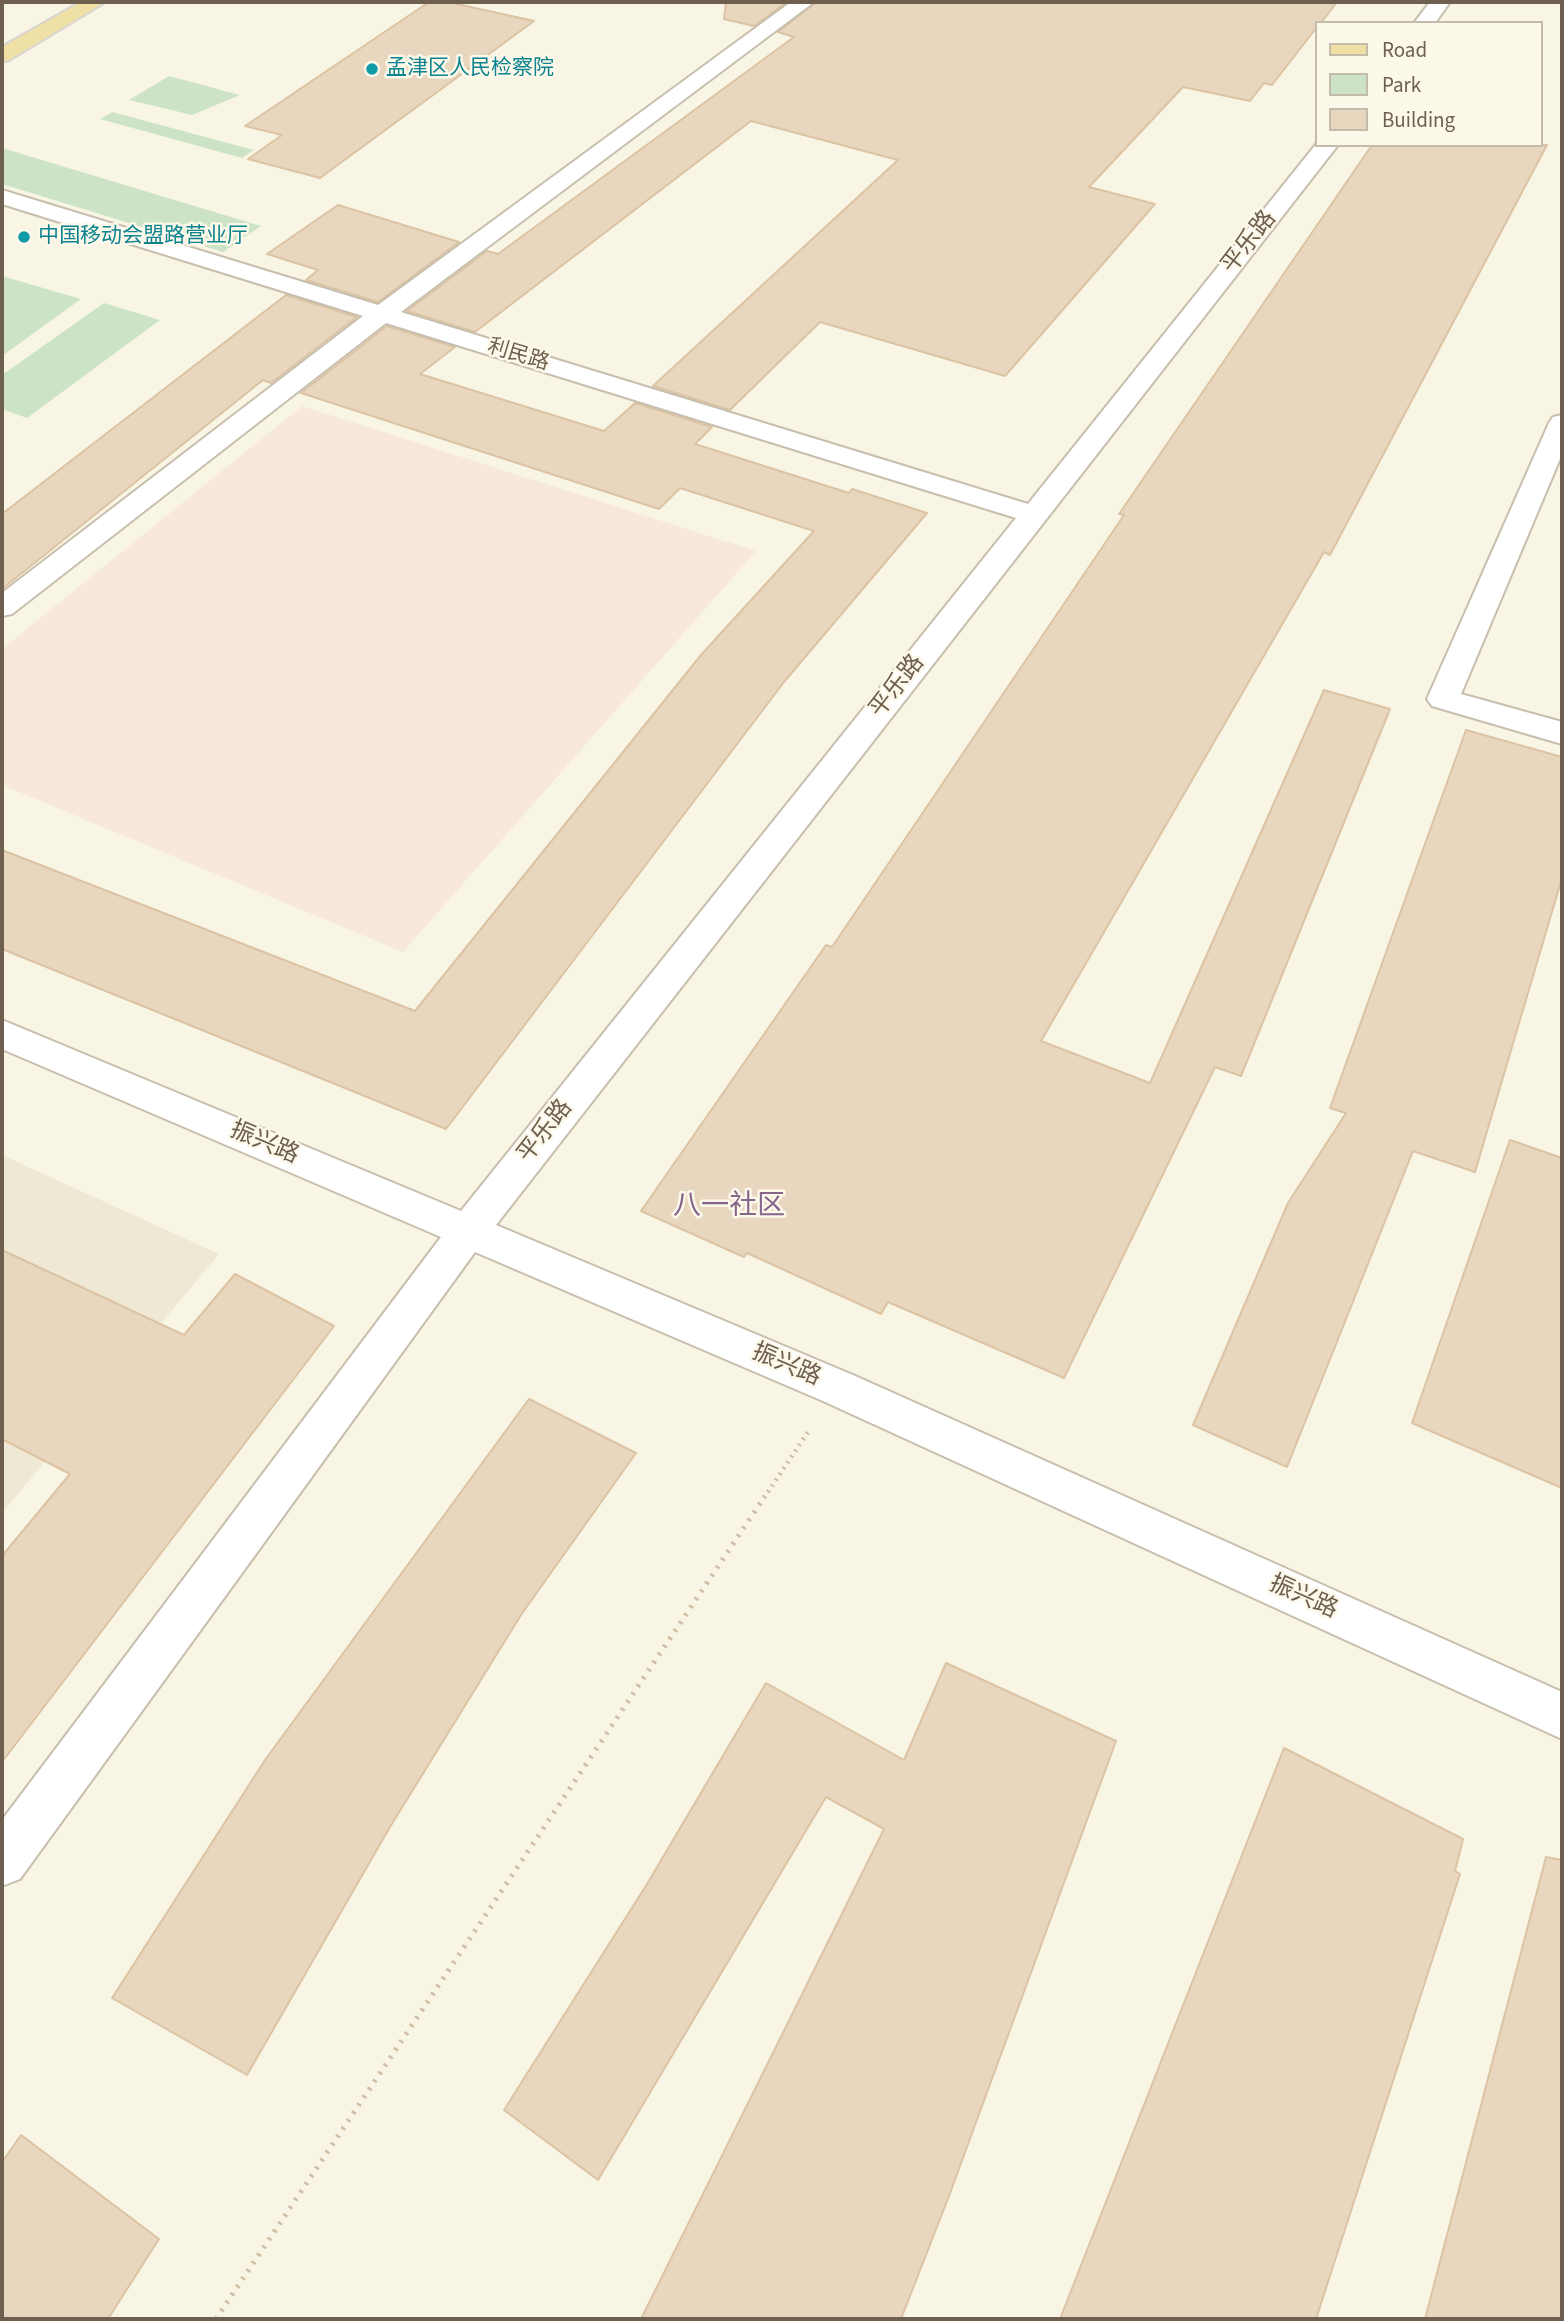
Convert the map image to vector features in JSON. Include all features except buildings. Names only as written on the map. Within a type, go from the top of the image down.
[{"type":"main road","points":[[2,33],[58,2]]},
{"type":"main road","points":[[2,56],[95,2]]},
{"type":"street","points":[[2,607],[382,314],[804,2]]},
{"type":"street","points":[[1426,21],[1440,2]]},
{"type":"street","name":"平乐路","points":[[2,1861],[469,1230],[1325,147]]},
{"type":"street","name":"利民路","points":[[2,197],[1034,515]]},
{"type":"street","points":[[1562,423],[1443,699],[1562,733]]},
{"type":"street","name":"振兴路","points":[[2,1034],[838,1388],[1562,1716]]},
{"type":"path","points":[[216,2319],[838,1388]]},
{"type":"shaded area","points":[[302,406],[756,551],[403,952],[2,785],[2,649]]},
{"type":"shaded area","points":[[2,1155],[219,1254],[2,1513]]},
{"type":"green space","points":[[169,76],[240,95],[192,115],[129,100]]},
{"type":"green space","points":[[112,112],[254,150],[242,158],[100,119]]},
{"type":"green space","points":[[2,148],[261,226],[223,252],[2,184]]},
{"type":"green space","points":[[2,276],[81,299],[2,356]]},
{"type":"green space","points":[[104,303],[160,320],[27,418],[2,409],[2,375]]},
{"type":"place","name":"孟津区人民检察院","points":[[372,69]]},
{"type":"place","name":"中国移动会盟路营业厅","points":[[24,237]]},
{"type":"district","name":"八一社区","points":[[729,1208]]}]
